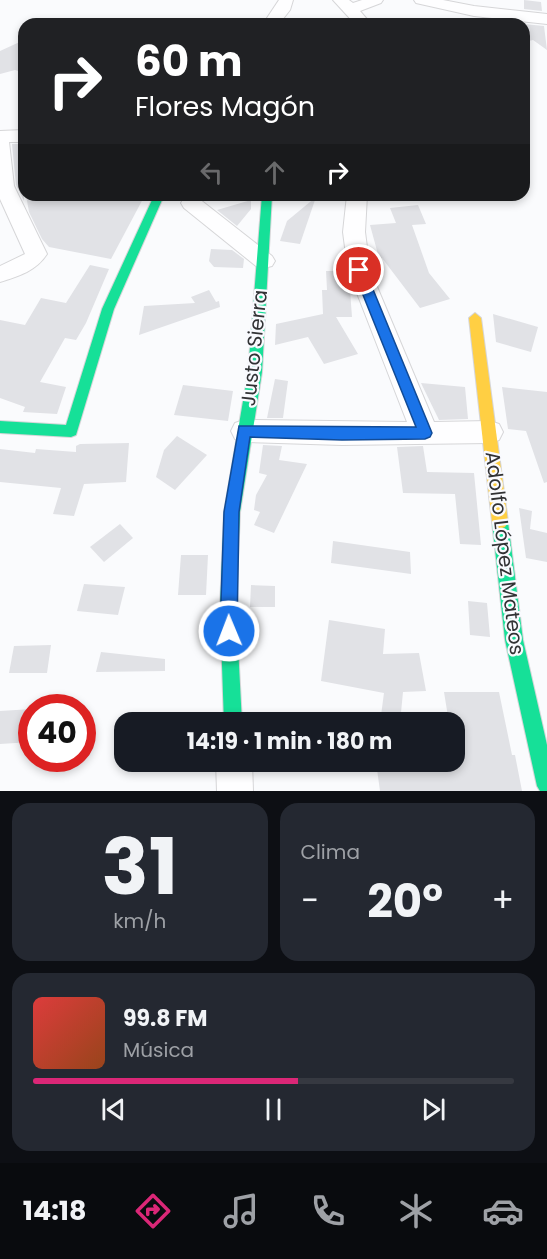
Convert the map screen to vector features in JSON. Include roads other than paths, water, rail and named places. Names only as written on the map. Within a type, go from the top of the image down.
[{"type":"street","points":[[276,18],[286,0]]},
{"type":"street","points":[[346,4],[376,0]]},
{"type":"street","points":[[422,0],[467,10],[547,19]]},
{"type":"street","points":[[346,4],[358,18]]},
{"type":"street","points":[[0,137],[18,136]]},
{"type":"street","points":[[0,143],[2,186],[36,254],[28,263],[0,274]]},
{"type":"street","points":[[0,427],[71,431],[108,309],[157,201]]},
{"type":"street","name":"Justo Sierra","points":[[233,712],[228,609],[232,512],[255,372],[267,201]]},
{"type":"street","points":[[357,201],[354,232],[359,270],[425,433]]},
{"type":"street","points":[[191,203],[264,261]]},
{"type":"street","name":"Adolfo López Mateos","points":[[475,318],[514,640],[547,786]]},
{"type":"street","points":[[244,430],[342,434],[489,432]]},
{"type":"street","points":[[234,772],[234,791]]}]
